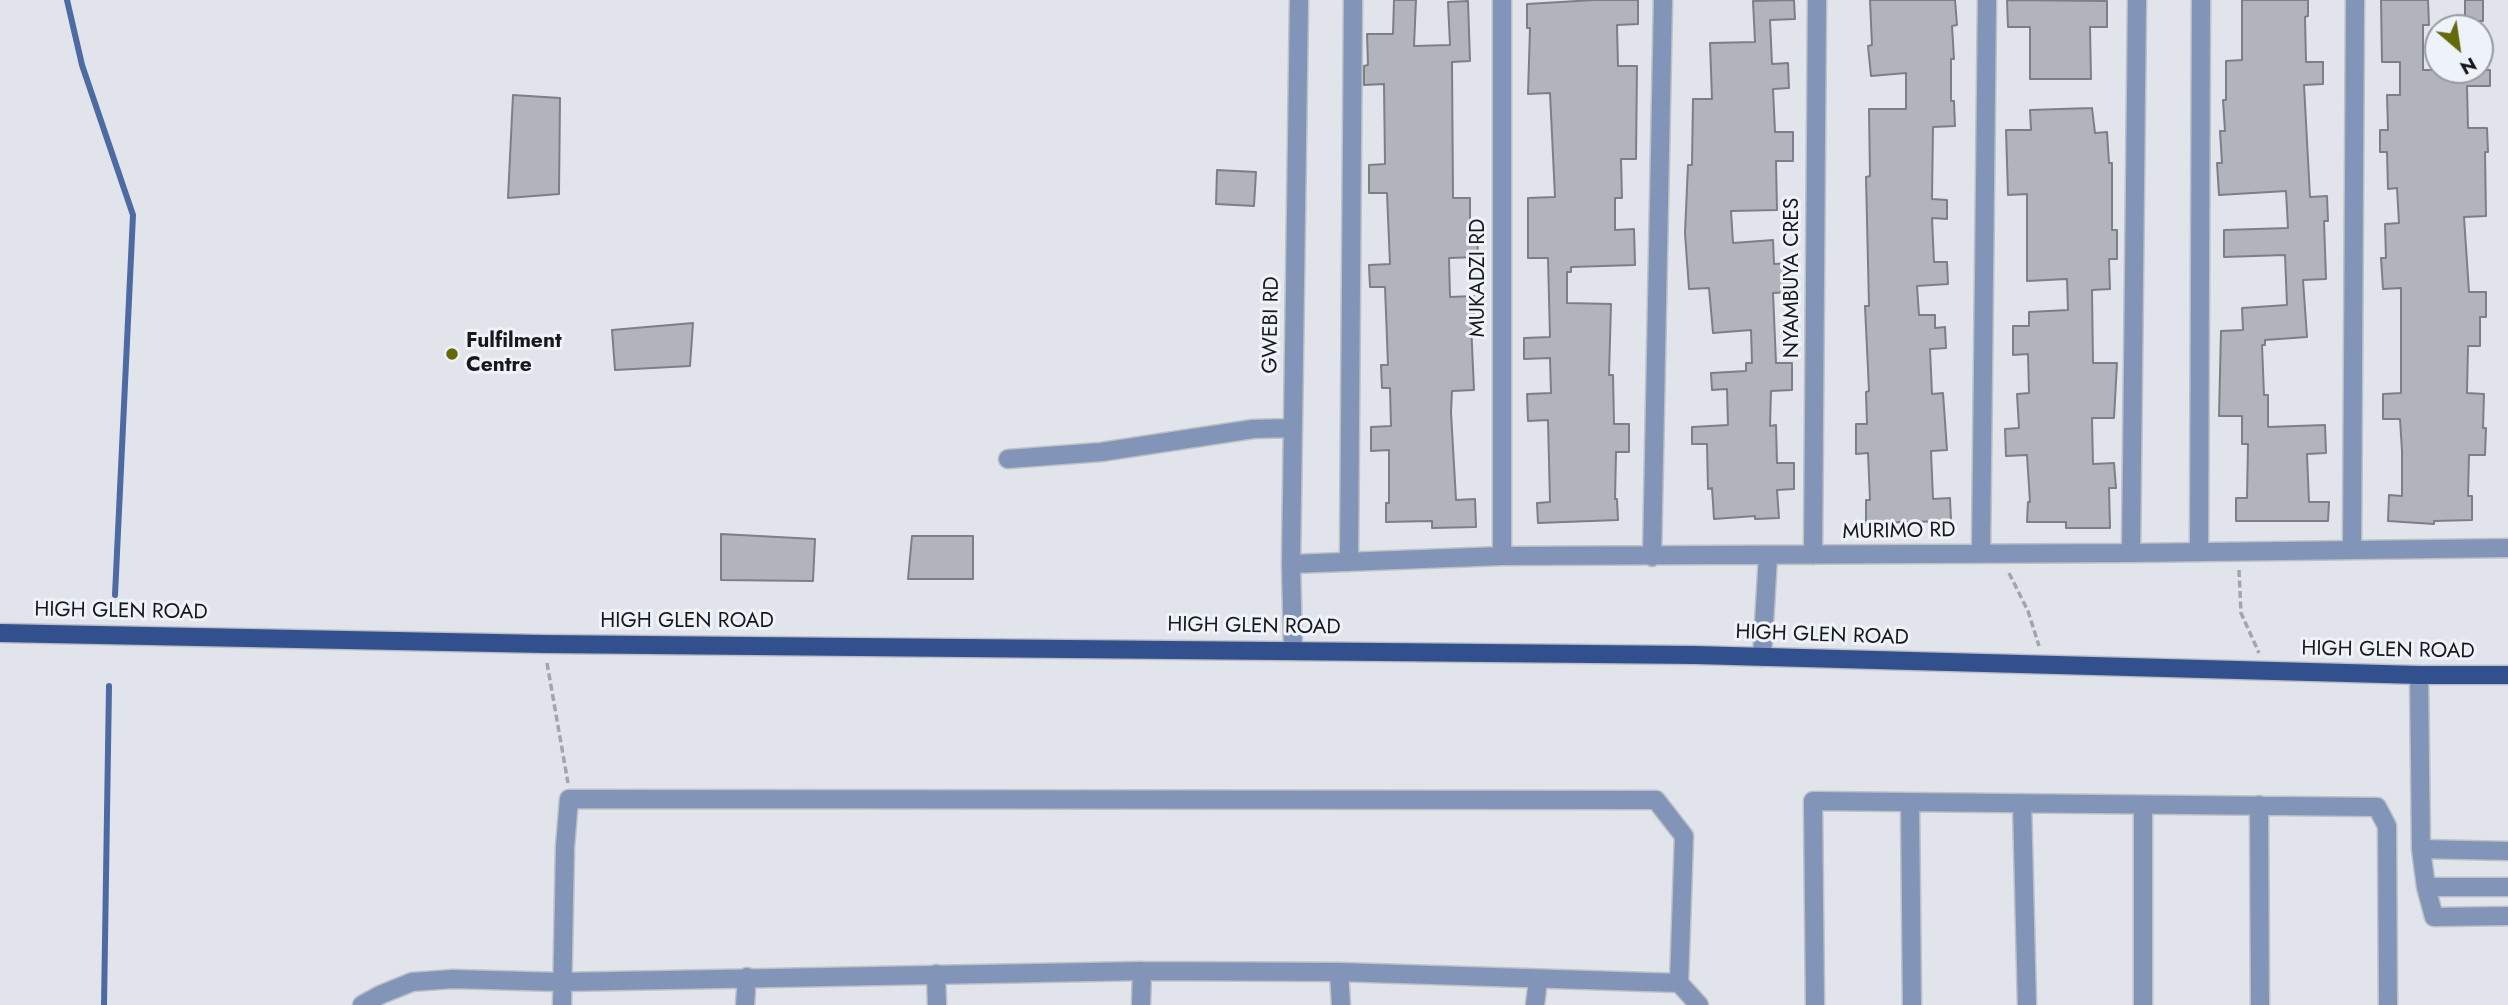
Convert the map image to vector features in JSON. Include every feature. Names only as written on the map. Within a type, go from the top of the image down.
[{"type":"main road","name":"HIGH GLEN ROAD","points":[[0,633],[544,644],[1762,657],[2419,675],[2508,675]]},
{"type":"street","name":"GWEBI RD","points":[[1293,650],[1291,564],[1299,0]]},
{"type":"street","points":[[1349,562],[1353,0]]},
{"type":"street","name":"MUKADZI RD","points":[[1502,0],[1502,556]]},
{"type":"street","points":[[1653,556],[1663,0]]},
{"type":"street","name":"NYAMBUYA CRES","points":[[1813,555],[1817,0]]},
{"type":"street","points":[[1980,553],[1987,0]]},
{"type":"street","points":[[2132,554],[2137,0]]},
{"type":"street","points":[[2199,551],[2201,0]]},
{"type":"street","points":[[2352,549],[2355,0]]},
{"type":"street","points":[[1009,459],[1101,452],[1253,429],[1293,428]]},
{"type":"street","name":"MURIMO RD","points":[[1291,564],[1502,556],[2132,554],[2508,548]]},
{"type":"street","points":[[1762,657],[1768,556]]},
{"type":"street","points":[[2419,675],[2421,849],[2426,887],[2434,917],[2508,916]]},
{"type":"street","points":[[562,1005],[569,799],[1656,800],[1684,836],[1679,983],[1699,1005]]},
{"type":"street","points":[[1815,1005],[1813,801],[2377,807],[2387,826],[2388,1005]]},
{"type":"street","points":[[1910,803],[1912,1005]]},
{"type":"street","points":[[2022,803],[2027,1005]]},
{"type":"street","points":[[2143,805],[2143,1005]]},
{"type":"street","points":[[2259,805],[2260,1005]]},
{"type":"street","points":[[2421,849],[2508,851]]},
{"type":"street","points":[[2426,887],[2508,887]]},
{"type":"street","points":[[362,1005],[412,982],[466,978],[561,982],[1142,971],[1339,972],[1679,983]]},
{"type":"street","points":[[1141,1005],[1142,971]]},
{"type":"street","points":[[1339,972],[1340,1005]]},
{"type":"street","points":[[936,974],[937,1005]]},
{"type":"street","points":[[745,1005],[747,977]]},
{"type":"street","points":[[1535,1005],[1538,980]]},
{"type":"path","points":[[2239,551],[2241,613],[2267,671]]},
{"type":"path","points":[[1999,553],[2028,611],[2045,665]]},
{"type":"path","points":[[544,644],[567,768],[569,799]]},
{"type":"building","points":[[1394,0],[1416,0],[1414,46],[1450,45],[1448,2],[1468,1],[1470,61],[1452,62],[1453,198],[1470,198],[1470,231],[1477,231],[1478,257],[1449,258],[1450,297],[1474,296],[1474,323],[1471,323],[1474,390],[1452,391],[1451,412],[1456,500],[1475,499],[1476,527],[1432,528],[1432,521],[1386,522],[1386,503],[1389,503],[1389,450],[1371,451],[1371,427],[1391,426],[1390,388],[1382,388],[1381,365],[1388,365],[1385,287],[1370,287],[1369,265],[1390,264],[1387,193],[1369,193],[1369,165],[1385,164],[1384,84],[1364,85],[1364,66],[1368,65],[1367,34],[1393,34]]},
{"type":"building","points":[[1638,0],[1638,24],[1617,25],[1618,66],[1637,66],[1636,159],[1621,159],[1622,198],[1615,198],[1615,230],[1634,229],[1635,265],[1571,267],[1571,272],[1567,272],[1567,303],[1611,304],[1609,375],[1613,375],[1614,424],[1629,424],[1629,452],[1616,452],[1615,499],[1618,520],[1538,523],[1537,503],[1550,502],[1548,420],[1528,421],[1527,394],[1551,393],[1550,358],[1524,359],[1524,338],[1550,337],[1548,258],[1528,258],[1528,198],[1555,197],[1550,93],[1528,94],[1530,28],[1527,28],[1527,4]]},
{"type":"building","points":[[1794,0],[1795,19],[1770,20],[1772,64],[1788,63],[1789,88],[1773,89],[1775,132],[1793,132],[1793,161],[1776,161],[1777,210],[1731,211],[1733,243],[1773,240],[1774,264],[1791,263],[1793,292],[1773,293],[1776,363],[1792,363],[1792,390],[1771,391],[1770,426],[1776,425],[1777,463],[1794,463],[1794,489],[1777,490],[1779,518],[1755,519],[1755,516],[1714,519],[1712,488],[1708,489],[1707,444],[1692,444],[1692,427],[1728,425],[1727,389],[1712,390],[1711,373],[1746,371],[1746,363],[1752,363],[1751,330],[1713,333],[1709,288],[1689,289],[1685,233],[1688,165],[1692,165],[1693,99],[1712,99],[1710,43],[1755,42],[1753,1]]},
{"type":"building","points":[[1870,0],[1955,0],[1957,25],[1952,26],[1954,59],[1951,59],[1951,101],[1954,101],[1955,126],[1933,127],[1932,199],[1947,200],[1947,219],[1932,218],[1934,262],[1947,262],[1948,284],[1917,286],[1919,315],[1935,315],[1935,328],[1945,327],[1946,348],[1930,349],[1932,394],[1943,393],[1947,450],[1931,451],[1933,499],[1950,498],[1951,521],[1866,523],[1866,500],[1870,500],[1868,453],[1856,454],[1856,424],[1867,424],[1866,392],[1869,391],[1865,306],[1869,306],[1866,177],[1870,176],[1869,109],[1906,109],[1906,73],[1871,76],[1868,46],[1872,45]]},
{"type":"building","points":[[2007,0],[2107,1],[2107,27],[2090,27],[2091,79],[2030,79],[2030,27],[2008,27]]},
{"type":"building","points":[[2242,0],[2308,0],[2308,16],[2305,17],[2306,62],[2323,62],[2323,84],[2304,85],[2310,197],[2327,196],[2328,221],[2324,221],[2326,279],[2303,280],[2307,337],[2265,340],[2265,345],[2262,345],[2264,395],[2268,395],[2268,427],[2325,425],[2326,453],[2307,454],[2309,502],[2329,502],[2328,521],[2236,521],[2236,498],[2247,498],[2248,444],[2242,444],[2242,416],[2219,416],[2221,331],[2243,330],[2242,308],[2287,305],[2285,255],[2224,257],[2224,230],[2288,228],[2286,191],[2219,195],[2217,163],[2222,163],[2220,131],[2225,131],[2223,100],[2226,100],[2226,61],[2242,60]]},
{"type":"building","points":[[2381,0],[2428,0],[2429,14],[2424,14],[2423,25],[2424,84],[2490,84],[2467,86],[2468,128],[2487,128],[2488,152],[2485,152],[2486,216],[2464,217],[2469,292],[2486,292],[2486,317],[2480,317],[2480,346],[2468,346],[2467,393],[2484,394],[2483,428],[2486,428],[2485,455],[2469,455],[2468,496],[2472,496],[2472,520],[2434,521],[2434,524],[2388,521],[2389,495],[2402,496],[2400,419],[2383,419],[2383,394],[2401,393],[2401,288],[2383,289],[2381,258],[2386,258],[2385,224],[2399,223],[2397,188],[2388,189],[2387,152],[2380,152],[2380,130],[2388,130],[2387,95],[2400,95],[2400,62],[2382,62]]},
{"type":"building","points":[[2465,0],[2483,0],[2483,14],[2465,14]]},
{"type":"building","points":[[513,95],[560,98],[559,194],[508,198]]},
{"type":"building","points":[[2092,108],[2095,133],[2107,132],[2109,163],[2112,163],[2112,230],[2117,230],[2117,259],[2109,259],[2110,289],[2092,290],[2093,363],[2117,363],[2114,418],[2092,418],[2093,464],[2114,463],[2116,488],[2109,488],[2110,528],[2066,528],[2066,522],[2027,522],[2030,502],[2027,455],[2006,456],[2005,429],[2019,428],[2017,394],[2029,393],[2028,354],[2013,355],[2013,326],[2029,326],[2029,312],[2068,310],[2067,279],[2027,281],[2027,194],[2008,195],[2006,130],[2031,130],[2030,110]]},
{"type":"building","points":[[1217,170],[1256,172],[1254,206],[1216,204]]},
{"type":"building","points":[[693,323],[690,366],[615,370],[612,330]]},
{"type":"building","points":[[721,534],[815,539],[813,581],[721,580]]},
{"type":"building","points":[[912,536],[973,536],[973,579],[908,579]]},
{"type":"waterway","points":[[67,0],[82,65],[133,215],[115,595]]},
{"type":"waterway","points":[[104,1005],[109,686]]},
{"type":"place","name":"Fulfilment Centre","points":[[452,354]]}]
